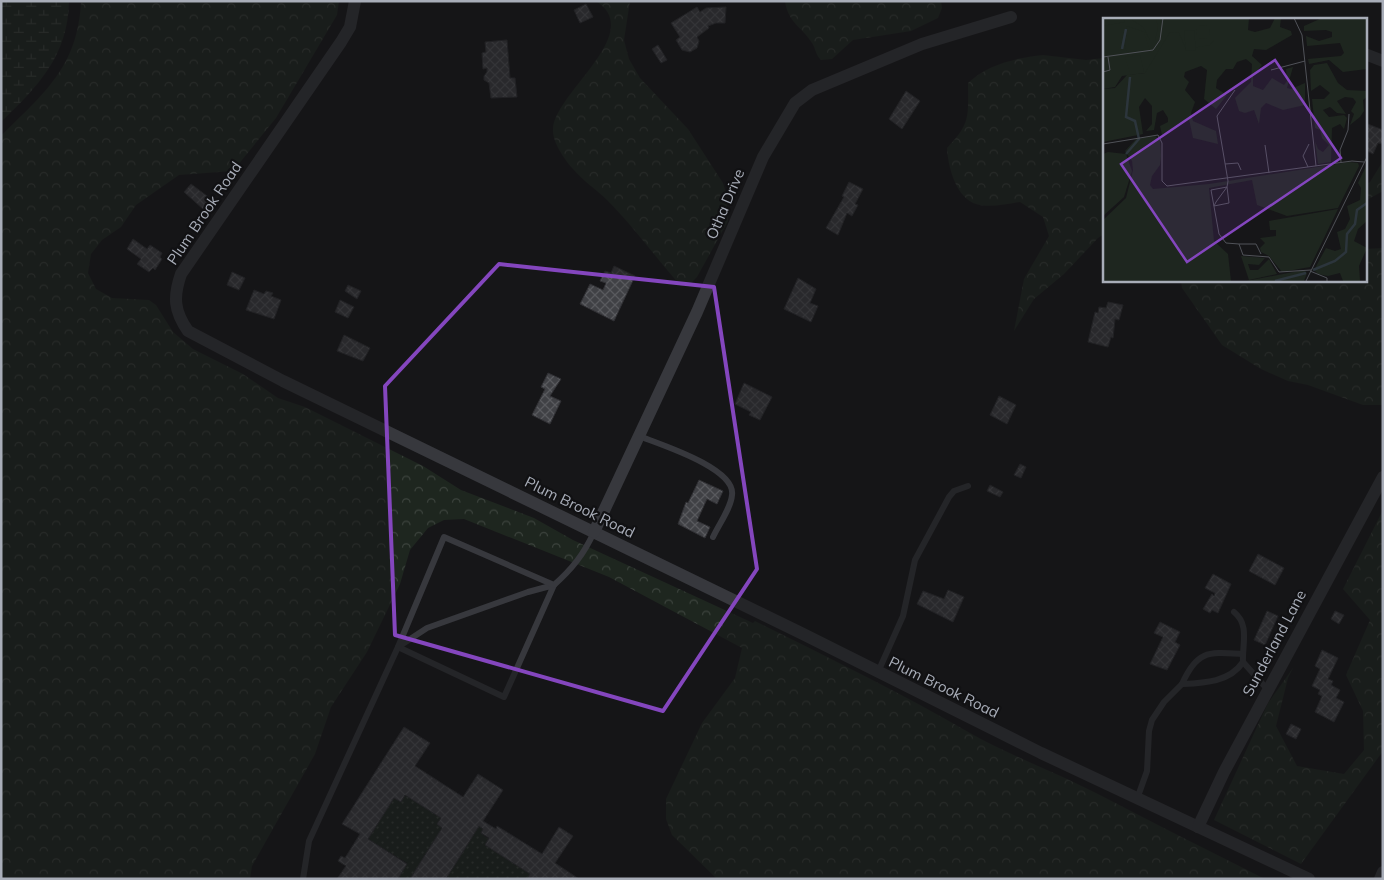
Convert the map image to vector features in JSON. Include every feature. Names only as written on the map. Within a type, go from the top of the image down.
[{"type":"street","name":"Plum Brook Road","points":[[355,1],[350,27],[341,42],[181,274],[176,288],[174,305],[188,331],[225,352],[801,633],[878,673],[1137,799],[1308,879]]},
{"type":"street","name":"Otha Drive","points":[[594,532],[697,312],[764,157],[795,103],[812,90],[922,44],[1011,17]]},
{"type":"street","points":[[1366,54],[1383,61]]},
{"type":"street","name":"Sunderland Lane","points":[[1198,827],[1268,690],[1383,477]]},
{"type":"street","points":[[1380,879],[1383,872]]},
{"type":"lane","points":[[639,436],[703,463],[727,480],[732,488],[732,496],[713,537]]},
{"type":"lane","points":[[878,673],[903,616],[916,560],[921,548],[948,497],[954,491],[968,486]]},
{"type":"lane","points":[[398,648],[504,697],[554,585],[576,564],[585,552],[594,532]]},
{"type":"lane","points":[[303,879],[309,841],[398,648],[444,537],[554,585]]},
{"type":"lane","points":[[398,648],[426,628],[528,592],[554,585]]},
{"type":"lane","points":[[1182,684],[1217,680],[1238,670],[1243,662],[1245,626],[1241,618],[1234,612]]},
{"type":"lane","points":[[1137,799],[1147,771],[1149,730],[1152,720],[1164,702],[1182,684],[1192,663],[1198,657],[1216,653],[1243,654]]},
{"type":"lane","points":[[1243,662],[1268,690]]},
{"type":"highlighted area","points":[[499,264],[714,287],[757,569],[663,711],[395,635],[385,386]]},
{"type":"green space","points":[[1,1],[69,1],[67,21],[57,54],[39,82],[1,122]]},
{"type":"green space","points":[[81,1],[339,1],[337,15],[276,118],[233,171],[179,175],[136,205],[121,227],[102,240],[91,254],[88,273],[96,289],[112,298],[149,300],[156,305],[173,332],[193,349],[243,374],[278,398],[305,407],[423,466],[461,490],[534,518],[573,540],[753,623],[755,621],[917,703],[1017,757],[1080,785],[1265,879],[717,879],[672,835],[666,819],[666,799],[702,723],[735,678],[742,648],[609,577],[464,519],[444,520],[428,528],[410,550],[400,584],[367,652],[331,707],[315,754],[252,866],[250,879],[1,879],[1,136],[44,92],[66,61],[78,24]]},
{"type":"green space","points":[[596,1],[630,1],[624,40],[629,59],[640,78],[688,129],[723,183],[726,193],[728,221],[697,277],[690,284],[681,286],[617,210],[573,169],[563,156],[553,134],[557,114],[605,46],[611,29],[609,14]]},
{"type":"green space","points":[[785,1],[941,1],[942,8],[938,18],[911,31],[853,40],[832,59],[821,60],[812,43],[792,20]]},
{"type":"green space","points":[[1043,55],[1086,60],[1103,58],[1103,235],[1064,274],[1034,299],[1014,331],[1024,279],[1049,236],[1043,217],[1020,202],[984,206],[967,199],[961,193],[954,179],[947,148],[964,125],[968,111],[968,83],[984,71],[1003,63]]},
{"type":"green space","points":[[1383,161],[1383,191],[1366,200],[1366,184],[1370,182]]},
{"type":"green space","points":[[1383,248],[1383,404],[1381,405],[1363,405],[1308,385],[1288,381],[1261,369],[1222,345],[1182,288],[1181,281],[1366,281],[1366,249]]},
{"type":"green space","points":[[1383,510],[1383,751],[1301,864],[1214,820],[1268,703],[1293,668],[1288,678],[1276,726],[1297,766],[1344,774],[1364,750],[1363,711],[1346,675],[1370,620],[1343,589]]},
{"type":"green space","points":[[405,795],[441,818],[437,824],[442,828],[410,879],[398,879],[407,863],[368,839],[394,798],[401,802]]},
{"type":"green space","points":[[479,826],[483,829],[481,833],[530,874],[527,879],[446,879]]},
{"type":"building","points":[[586,4],[593,17],[580,23],[574,10]]},
{"type":"building","points":[[697,7],[700,12],[706,8],[726,7],[725,23],[716,23],[708,26],[709,28],[697,37],[699,41],[697,48],[690,52],[682,50],[676,40],[680,37],[671,23]]},
{"type":"building","points":[[507,40],[510,78],[515,78],[517,97],[491,98],[489,83],[484,80],[487,72],[487,68],[483,69],[482,53],[486,52],[485,42]]},
{"type":"building","points":[[658,45],[667,60],[661,63],[652,49]]},
{"type":"building","points":[[906,91],[920,101],[902,129],[889,119]]},
{"type":"building","points":[[1366,123],[1383,130],[1383,144],[1378,143],[1373,154],[1366,150]]},
{"type":"building","points":[[849,182],[863,189],[855,204],[858,205],[852,216],[847,213],[838,235],[826,228],[844,197],[842,196]]},
{"type":"building","points":[[191,184],[211,199],[203,209],[184,192]]},
{"type":"building","points":[[133,239],[147,249],[150,245],[162,253],[160,257],[162,259],[155,270],[153,268],[149,272],[137,264],[141,259],[127,249]]},
{"type":"building","points":[[614,266],[635,276],[614,321],[580,304],[590,284],[603,290],[606,283],[600,281],[605,271],[611,273]]},
{"type":"building","points":[[232,272],[245,278],[239,290],[227,285]]},
{"type":"building","points":[[798,278],[816,289],[810,303],[818,306],[811,322],[784,309]]},
{"type":"building","points":[[348,285],[361,291],[357,299],[345,291]]},
{"type":"building","points":[[254,290],[264,294],[266,291],[273,293],[271,296],[281,300],[274,319],[246,310]]},
{"type":"building","points":[[340,300],[354,307],[348,318],[335,312]]},
{"type":"building","points":[[1108,302],[1123,305],[1119,320],[1115,319],[1113,338],[1111,337],[1108,347],[1088,342],[1095,312],[1098,313],[1099,307],[1106,308]]},
{"type":"building","points":[[344,335],[370,348],[363,361],[337,351]]},
{"type":"building","points":[[548,373],[561,379],[550,396],[561,401],[550,424],[532,415],[545,389],[541,387]]},
{"type":"building","points":[[744,383],[772,397],[760,420],[749,415],[751,412],[735,404]]},
{"type":"building","points":[[999,396],[1016,405],[1007,424],[990,415]]},
{"type":"building","points":[[1020,464],[1026,467],[1021,478],[1014,475]]},
{"type":"building","points":[[699,480],[723,491],[717,504],[707,499],[697,521],[710,527],[705,538],[678,524],[686,502],[688,503]]},
{"type":"building","points":[[990,485],[1003,492],[1000,497],[987,491]]},
{"type":"building","points":[[1258,554],[1284,568],[1275,585],[1249,571]]},
{"type":"building","points":[[1213,574],[1231,584],[1218,613],[1212,610],[1210,613],[1203,609],[1212,594],[1214,596],[1215,593],[1205,588]]},
{"type":"building","points":[[948,590],[964,597],[953,622],[917,604],[923,591],[944,599]]},
{"type":"building","points":[[1267,611],[1278,616],[1265,645],[1254,640]]},
{"type":"building","points":[[1335,611],[1344,615],[1339,624],[1331,619]]},
{"type":"building","points":[[1160,622],[1180,632],[1175,642],[1180,645],[1167,670],[1150,664],[1163,637],[1154,633]]},
{"type":"building","points":[[1322,650],[1338,658],[1328,679],[1333,681],[1331,685],[1340,690],[1336,698],[1344,702],[1334,722],[1315,712],[1322,696],[1318,694],[1320,690],[1312,686],[1320,669],[1315,666]]},
{"type":"building","points":[[1291,724],[1301,729],[1296,739],[1286,734]]},
{"type":"building","points":[[404,727],[430,743],[415,766],[463,797],[478,774],[503,790],[483,821],[496,829],[497,826],[542,854],[559,827],[573,836],[555,863],[579,879],[527,879],[530,874],[485,845],[489,838],[481,833],[483,829],[479,826],[446,879],[410,879],[442,828],[437,824],[441,818],[405,795],[401,802],[394,798],[368,839],[407,864],[398,879],[337,879],[346,866],[338,861],[341,856],[345,858],[360,834],[342,824]]}]
